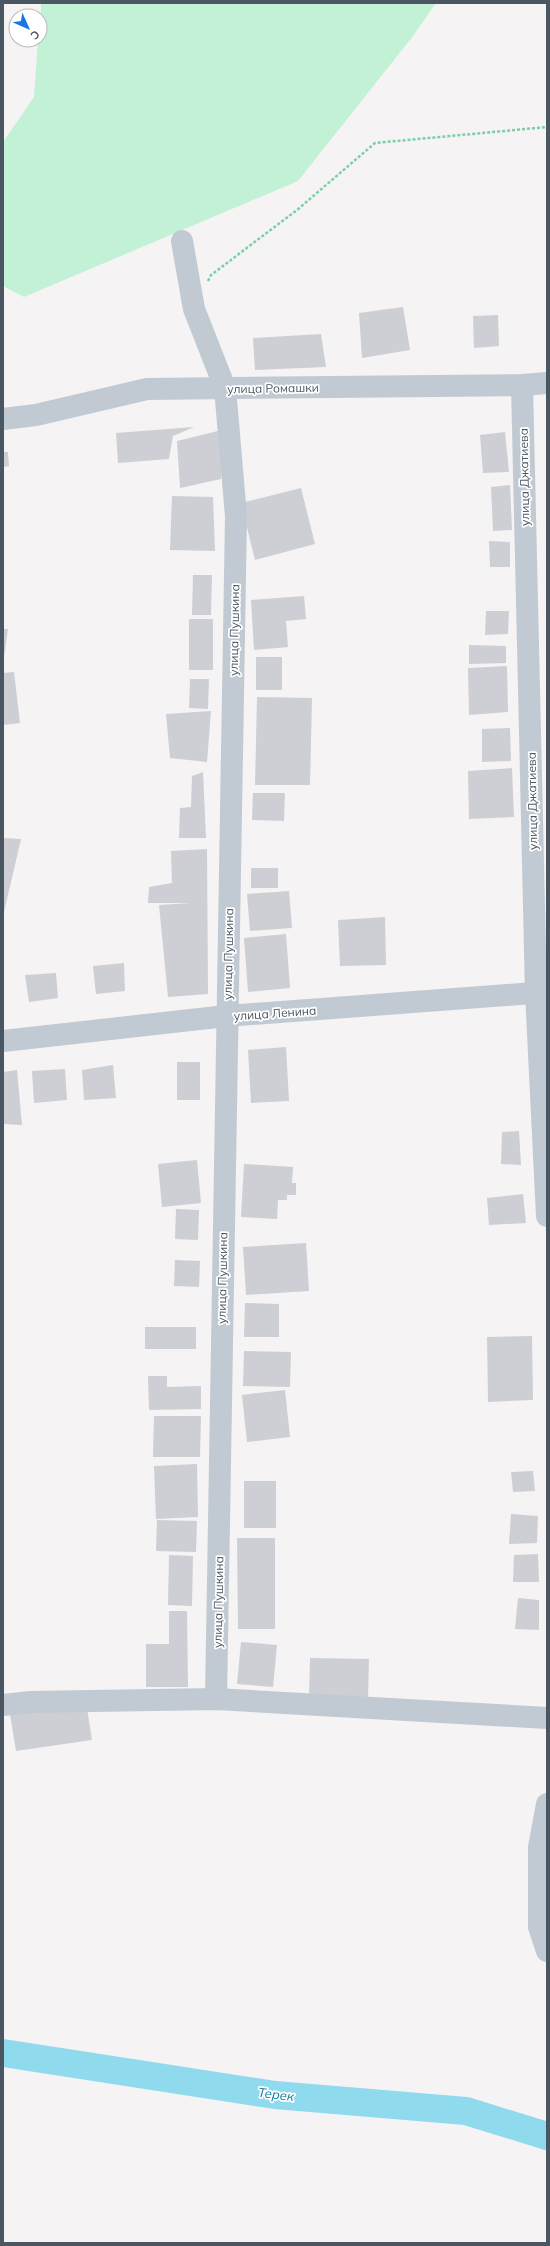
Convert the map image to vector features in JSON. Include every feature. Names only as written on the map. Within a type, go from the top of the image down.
[{"type":"street","name":"улица Пушкина","points":[[182,241],[194,309],[224,388],[236,516],[226,1016],[216,1699]]},
{"type":"street","name":"улица Ромашки","points":[[3,419],[36,415],[147,389],[522,385],[547,383]]},
{"type":"street","name":"улица Джатиева","points":[[522,385],[542,993],[547,1216]]},
{"type":"street","name":"улица Ленина","points":[[3,1041],[226,1016],[542,993]]},
{"type":"street","points":[[3,1705],[31,1702],[216,1699],[547,1718]]},
{"type":"street","points":[[547,1804],[539,1854],[539,1927],[547,1951]]},
{"type":"path","points":[[208,282],[211,275],[297,210],[375,143],[547,127]]},
{"type":"green space","points":[[41,3],[436,3],[413,36],[298,181],[24,297],[3,286],[3,142],[34,97],[37,48],[48,48],[48,8],[41,8]]},
{"type":"building","points":[[403,307],[410,350],[362,358],[359,313]]},
{"type":"building","points":[[498,315],[499,346],[474,348],[473,316]]},
{"type":"building","points":[[321,334],[326,367],[255,370],[253,338]]},
{"type":"building","points":[[194,427],[173,436],[169,459],[118,463],[116,433]]},
{"type":"building","points":[[226,429],[221,479],[180,488],[177,441]]},
{"type":"building","points":[[505,432],[509,472],[483,473],[480,435]]},
{"type":"building","points":[[3,452],[8,452],[9,466],[3,467]]},
{"type":"building","points":[[510,485],[512,530],[493,531],[491,487]]},
{"type":"building","points":[[301,488],[315,544],[255,560],[241,503]]},
{"type":"building","points":[[172,496],[213,497],[215,551],[170,550]]},
{"type":"building","points":[[489,541],[510,542],[510,567],[490,567]]},
{"type":"building","points":[[193,575],[212,575],[211,615],[192,615]]},
{"type":"building","points":[[304,596],[306,619],[286,621],[288,647],[254,650],[251,600]]},
{"type":"building","points":[[486,611],[509,611],[508,634],[485,635]]},
{"type":"building","points":[[189,619],[213,619],[213,670],[189,670]]},
{"type":"building","points":[[3,629],[8,629],[4,657],[3,657]]},
{"type":"building","points":[[469,645],[506,646],[506,663],[469,664]]},
{"type":"building","points":[[256,657],[282,657],[282,690],[256,690]]},
{"type":"building","points":[[507,666],[508,712],[469,715],[468,668]]},
{"type":"building","points":[[14,672],[20,723],[3,725],[3,673]]},
{"type":"building","points":[[190,679],[209,679],[208,709],[189,708]]},
{"type":"building","points":[[257,697],[312,698],[310,785],[255,785]]},
{"type":"building","points":[[211,711],[207,762],[170,758],[166,714]]},
{"type":"building","points":[[510,728],[511,761],[482,762],[482,729]]},
{"type":"building","points":[[512,768],[514,817],[469,819],[468,771]]},
{"type":"building","points":[[203,772],[206,838],[179,838],[180,808],[191,807],[192,776]]},
{"type":"building","points":[[253,793],[285,793],[284,821],[252,820]]},
{"type":"building","points":[[3,838],[21,839],[4,912],[3,912]]},
{"type":"building","points":[[207,849],[208,994],[168,997],[159,905],[191,903],[148,903],[149,887],[172,883],[171,851]]},
{"type":"building","points":[[251,868],[278,868],[278,888],[251,888]]},
{"type":"building","points":[[289,891],[292,928],[250,931],[247,894]]},
{"type":"building","points":[[385,917],[386,965],[340,966],[338,920]]},
{"type":"building","points":[[286,934],[290,988],[248,992],[244,938]]},
{"type":"building","points":[[124,963],[125,991],[96,994],[93,966]]},
{"type":"building","points":[[56,973],[58,998],[29,1002],[25,975]]},
{"type":"building","points":[[286,1047],[289,1101],[251,1103],[248,1050]]},
{"type":"building","points":[[177,1062],[200,1062],[200,1100],[177,1100]]},
{"type":"building","points":[[113,1065],[116,1098],[84,1100],[82,1070]]},
{"type":"building","points":[[65,1069],[67,1100],[34,1103],[32,1071]]},
{"type":"building","points":[[17,1070],[22,1125],[3,1124],[3,1072]]},
{"type":"building","points":[[519,1131],[521,1165],[501,1164],[502,1132]]},
{"type":"building","points":[[197,1160],[201,1203],[162,1207],[158,1164]]},
{"type":"building","points":[[244,1164],[293,1167],[292,1183],[296,1183],[296,1195],[287,1195],[287,1200],[278,1200],[277,1219],[241,1217]]},
{"type":"building","points":[[523,1194],[526,1223],[489,1225],[487,1198]]},
{"type":"building","points":[[176,1209],[199,1210],[198,1240],[175,1239]]},
{"type":"building","points":[[306,1243],[309,1291],[246,1295],[243,1247]]},
{"type":"building","points":[[175,1260],[200,1261],[199,1287],[174,1286]]},
{"type":"building","points":[[245,1303],[279,1304],[279,1337],[244,1337]]},
{"type":"building","points":[[145,1327],[196,1327],[196,1349],[145,1349]]},
{"type":"building","points":[[532,1336],[533,1400],[488,1402],[487,1337]]},
{"type":"building","points":[[244,1351],[291,1352],[290,1387],[243,1386]]},
{"type":"building","points":[[148,1376],[167,1376],[167,1387],[201,1386],[201,1409],[149,1410]]},
{"type":"building","points":[[285,1390],[290,1437],[247,1442],[242,1395]]},
{"type":"building","points":[[154,1416],[201,1416],[200,1457],[153,1457]]},
{"type":"building","points":[[197,1464],[198,1517],[156,1519],[154,1466]]},
{"type":"building","points":[[533,1471],[535,1491],[513,1492],[511,1472]]},
{"type":"building","points":[[244,1481],[276,1481],[276,1528],[244,1528]]},
{"type":"building","points":[[511,1514],[538,1516],[537,1543],[509,1544]]},
{"type":"building","points":[[157,1520],[197,1521],[196,1552],[156,1551]]},
{"type":"building","points":[[237,1538],[275,1538],[275,1629],[238,1629]]},
{"type":"building","points":[[538,1554],[539,1582],[513,1582],[514,1555]]},
{"type":"building","points":[[169,1555],[193,1556],[192,1606],[168,1605]]},
{"type":"building","points":[[518,1598],[539,1600],[539,1630],[515,1629]]},
{"type":"building","points":[[169,1611],[187,1611],[188,1687],[146,1687],[146,1644],[169,1644]]},
{"type":"building","points":[[241,1642],[277,1645],[273,1687],[237,1684]]},
{"type":"building","points":[[310,1658],[369,1659],[368,1700],[309,1698]]},
{"type":"building","points":[[86,1702],[92,1740],[16,1751],[10,1714]]},
{"type":"waterway","name":"Терек","points":[[3,2053],[275,2095],[466,2111],[547,2136]]}]
